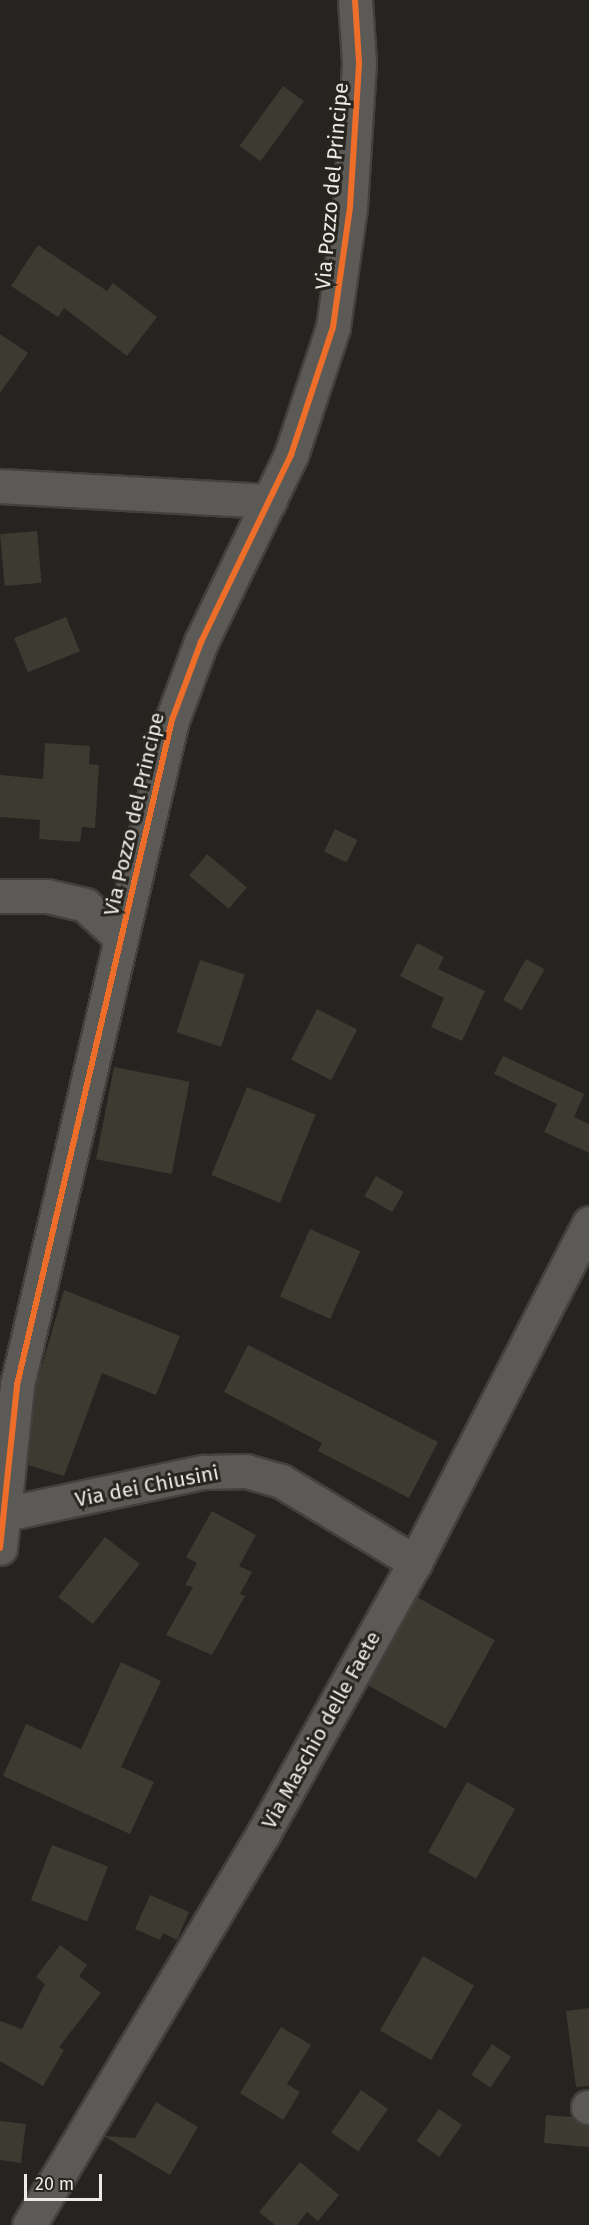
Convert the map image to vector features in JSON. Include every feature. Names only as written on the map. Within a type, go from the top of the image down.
[{"type":"street","name":"Via Pozzo del Principe","points":[[0,1548],[6,1456],[16,1386],[178,701],[270,501],[309,406],[339,296],[358,96],[355,0]]},
{"type":"street","points":[[0,486],[270,501]]},
{"type":"street","points":[[0,896],[47,896],[85,905],[121,938]]},
{"type":"street","name":"Via Maschio delle Faete","points":[[29,2225],[264,1834],[415,1562],[589,1223]]},
{"type":"street","name":"Via dei Chiusini","points":[[3,1515],[203,1472],[246,1471],[281,1481],[415,1562]]},
{"type":"building","points":[[283,86],[304,101],[261,161],[240,146]]},
{"type":"building","points":[[38,245],[107,291],[113,283],[157,317],[127,356],[64,308],[58,317],[11,286]]},
{"type":"building","points":[[0,334],[28,353],[0,393]]},
{"type":"building","points":[[37,531],[42,583],[5,586],[0,534]]},
{"type":"building","points":[[66,617],[80,651],[28,672],[14,638]]},
{"type":"building","points":[[45,743],[90,746],[89,764],[99,765],[95,828],[82,827],[80,842],[39,839],[40,820],[0,817],[0,775],[43,779]]},
{"type":"building","points":[[335,829],[357,840],[347,862],[324,851]]},
{"type":"building","points":[[207,854],[247,887],[229,909],[189,875]]},
{"type":"building","points":[[417,943],[444,957],[438,969],[485,991],[462,1041],[431,1027],[444,998],[400,976]]},
{"type":"building","points":[[526,959],[544,969],[522,1010],[503,1000]]},
{"type":"building","points":[[200,960],[245,975],[221,1047],[177,1032]]},
{"type":"building","points":[[317,1009],[357,1029],[331,1080],[291,1060]]},
{"type":"building","points":[[503,1056],[584,1094],[574,1117],[589,1124],[589,1153],[544,1132],[557,1104],[494,1074]]},
{"type":"building","points":[[114,1067],[190,1082],[172,1174],[96,1159]]},
{"type":"building","points":[[247,1087],[316,1115],[280,1203],[211,1175]]},
{"type":"building","points":[[376,1176],[404,1192],[392,1212],[364,1196]]},
{"type":"building","points":[[310,1229],[360,1251],[330,1319],[280,1297]]},
{"type":"building","points":[[64,1290],[180,1336],[156,1395],[102,1373],[64,1476],[28,1465],[36,1386]]},
{"type":"building","points":[[248,1345],[438,1442],[409,1498],[318,1451],[322,1443],[224,1392]]},
{"type":"building","points":[[212,1511],[256,1535],[239,1566],[252,1572],[240,1594],[245,1596],[212,1655],[166,1635],[193,1587],[185,1585],[197,1563],[186,1557]]},
{"type":"building","points":[[105,1537],[140,1564],[93,1624],[58,1597]]},
{"type":"building","points":[[417,1597],[495,1640],[446,1728],[368,1685]]},
{"type":"building","points":[[121,1662],[161,1681],[121,1767],[154,1782],[130,1834],[3,1776],[26,1724],[81,1749]]},
{"type":"building","points":[[467,1782],[515,1809],[476,1879],[428,1852]]},
{"type":"building","points":[[52,1845],[108,1867],[87,1922],[31,1900]]},
{"type":"building","points":[[150,1895],[189,1912],[177,1940],[163,1933],[160,1940],[135,1929]]},
{"type":"building","points":[[60,1945],[87,1965],[79,1976],[101,1993],[59,2047],[64,2050],[43,2086],[0,2061],[0,2021],[22,2029],[45,1984],[36,1977]]},
{"type":"building","points":[[423,1956],[474,1986],[431,2060],[380,2030]]},
{"type":"building","points":[[589,2008],[589,2086],[576,2087],[566,2011]]},
{"type":"building","points":[[281,2027],[311,2045],[287,2084],[300,2092],[283,2120],[240,2093]]},
{"type":"building","points":[[492,2044],[511,2057],[490,2088],[471,2075]]},
{"type":"building","points":[[361,2090],[388,2109],[358,2152],[331,2133]]},
{"type":"building","points":[[156,2102],[198,2127],[170,2175],[104,2136],[135,2138]]},
{"type":"building","points":[[439,2109],[462,2125],[440,2157],[417,2141]]},
{"type":"building","points":[[546,2115],[572,2117],[589,2126],[589,2147],[544,2143]]},
{"type":"building","points":[[0,2121],[26,2124],[21,2163],[0,2160]]},
{"type":"building","points":[[300,2162],[339,2195],[318,2221],[307,2212],[297,2225],[275,2225],[259,2212]]},
{"type":"cycle path","points":[[0,1548],[17,1385],[172,720],[201,642],[291,455],[333,327],[350,207],[359,62],[355,0]]}]
